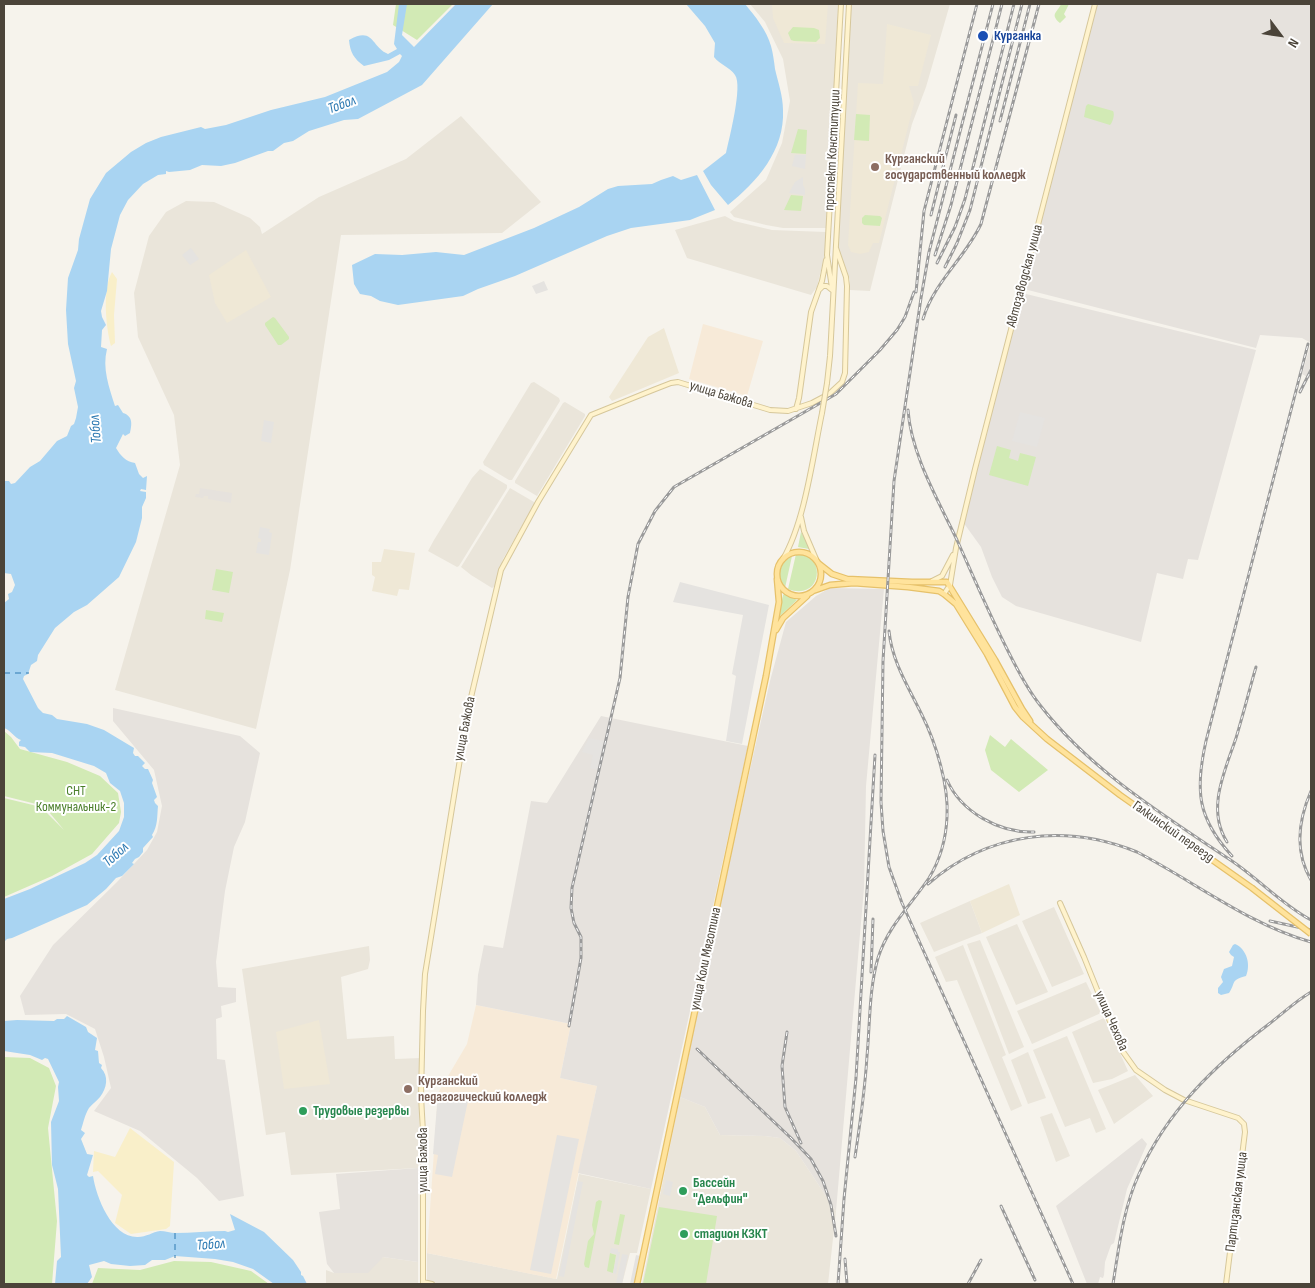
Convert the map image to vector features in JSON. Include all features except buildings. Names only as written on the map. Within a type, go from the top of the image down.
[{"type":"main road","name":"проспект Конституции","points":[[833,293],[827,255],[841,4]]},
{"type":"main road","name":"проспект Конституции","points":[[783,559],[791,544],[801,514],[827,383],[849,4]]},
{"type":"main road","name":"Автозаводская улица","points":[[956,548],[1095,4]]},
{"type":"main road","points":[[838,48],[846,48]]},
{"type":"main road","points":[[829,230],[837,230]]},
{"type":"main road","name":"улица Бажова","points":[[423,1283],[423,1132],[421,1096],[426,974],[469,707],[504,562],[591,415],[671,383],[678,382],[770,410],[783,412],[812,404],[829,394],[840,384],[844,376],[847,282],[836,248]]},
{"type":"main road","points":[[796,409],[811,312],[818,293],[827,255]]},
{"type":"main road","points":[[818,293],[824,286],[828,286],[833,293]]},
{"type":"main road","name":"проспект Конституции","points":[[801,514],[804,531],[817,561]]},
{"type":"main road","points":[[950,584],[945,581],[847,579],[832,574],[807,554],[798,552],[790,554],[783,559],[778,568],[777,579],[782,589],[791,595],[802,596],[830,585],[854,583],[908,587],[939,591],[944,594],[950,584],[956,548]]},
{"type":"main road","points":[[928,582],[942,576],[948,568],[956,548]]},
{"type":"main road","points":[[811,593],[819,584],[821,576],[817,561]]},
{"type":"main road","name":"улица Коли Мяготина","points":[[637,1284],[774,634],[779,598],[777,579]]},
{"type":"main road","points":[[951,579],[954,592]]},
{"type":"main road","name":"Галкинский переезд","points":[[950,584],[1022,709],[1036,728]]},
{"type":"main road","name":"улица Коли Мяготина","points":[[774,634],[783,618],[811,593]]},
{"type":"main road","name":"Галкинский переезд","points":[[944,594],[956,604],[1023,717],[1120,795],[1252,888],[1311,934]]},
{"type":"main road","name":"улица Чехова","points":[[1060,904],[1084,957],[1121,1049],[1136,1070],[1184,1100],[1242,1120]]},
{"type":"main road","name":"Партизанская улица","points":[[1226,1284],[1245,1132],[1242,1120]]},
{"type":"main road","points":[[423,1283],[432,1284]]},
{"type":"shaded area","points":[[750,4],[838,4],[827,228],[783,228],[734,217],[730,212],[766,180],[782,143],[790,101],[783,59],[765,22]]},
{"type":"shaded area","points":[[772,4],[828,4],[825,44],[784,43],[773,18]]},
{"type":"shaded area","points":[[851,4],[950,4],[926,87],[912,124],[870,291],[850,290],[850,280],[838,247]]},
{"type":"shaded area","points":[[1096,4],[1311,4],[1311,343],[1302,338],[1260,335],[1256,348],[1024,289]]},
{"type":"shaded area","name":"Курганский государственный колледж","points":[[887,24],[931,35],[918,86],[909,86],[914,103],[879,243],[873,243],[869,252],[860,254],[851,252],[848,245],[858,83],[883,84]]},
{"type":"shaded area","points":[[461,116],[541,202],[502,233],[341,235],[290,570],[256,729],[115,690],[180,465],[174,415],[138,337],[134,293],[149,236],[166,212],[186,201],[214,202],[250,218],[260,227],[262,234],[319,197],[406,159]]},
{"type":"shaded area","points":[[795,155],[806,155],[805,169],[792,166]]},
{"type":"shaded area","points":[[803,177],[805,195],[789,193],[795,182]]},
{"type":"shaded area","points":[[725,216],[734,221],[772,230],[826,232],[825,253],[817,287],[811,295],[687,258],[675,230]]},
{"type":"shaded area","points":[[191,248],[199,259],[190,265],[182,255]]},
{"type":"shaded area","points":[[246,250],[271,297],[227,323],[215,303],[209,275]]},
{"type":"shaded area","points":[[544,281],[548,290],[536,294],[532,286]]},
{"type":"shaded area","points":[[1022,293],[1256,350],[1198,560],[1188,559],[1183,579],[1157,573],[1141,642],[1016,606],[1002,597],[981,547],[963,522]]},
{"type":"shaded area","points":[[703,324],[763,341],[747,396],[689,379]]},
{"type":"shaded area","points":[[664,328],[679,373],[612,401],[609,397],[648,337]]},
{"type":"shaded area","points":[[1311,343],[1311,379],[1302,374]]},
{"type":"shaded area","points":[[534,382],[559,398],[560,401],[512,480],[509,480],[484,465],[483,462],[531,383]]},
{"type":"shaded area","points":[[565,402],[585,414],[585,416],[537,496],[515,483],[515,481]]},
{"type":"shaded area","points":[[1020,412],[1045,418],[1037,447],[1012,441]]},
{"type":"shaded area","points":[[264,420],[274,422],[271,443],[261,441]]},
{"type":"shaded area","points":[[480,469],[507,485],[507,488],[457,567],[428,551],[472,478]]},
{"type":"shaded area","points":[[200,488],[232,493],[231,503],[208,499],[208,496],[203,498],[195,497],[196,494],[199,494]]},
{"type":"shaded area","points":[[510,488],[534,502],[534,505],[503,559],[495,586],[492,588],[461,567]]},
{"type":"shaded area","points":[[260,527],[270,529],[269,532],[272,533],[269,555],[256,553],[258,542],[261,542],[261,539],[258,538]]},
{"type":"shaded area","points":[[384,549],[415,553],[409,590],[399,589],[397,596],[372,591],[375,577],[372,575],[372,562],[381,562]]},
{"type":"shaded area","points":[[680,582],[769,605],[742,744],[726,741],[736,676],[732,674],[743,615],[673,602]]},
{"type":"shaded area","points":[[830,588],[884,589],[866,786],[864,888],[836,1211],[796,1151],[780,1138],[720,1135],[705,1107],[680,1097],[721,898],[770,681],[786,622],[816,596]]},
{"type":"shaded area","points":[[113,708],[240,736],[260,753],[245,822],[234,847],[225,891],[216,962],[218,987],[236,988],[236,1002],[221,1006],[222,1017],[216,1019],[217,1059],[225,1060],[244,1196],[219,1201],[197,1178],[140,1131],[94,1111],[111,1088],[95,1029],[66,1014],[25,1015],[20,996],[53,945],[147,850],[157,832],[162,806],[154,770],[113,721]]},
{"type":"shaded area","points":[[601,716],[748,746],[651,1189],[578,1173],[597,1086],[560,1078],[571,1024],[476,1005],[478,975],[484,945],[503,948],[531,801],[547,803]]},
{"type":"shaded area","points":[[589,738],[604,741],[598,770],[590,768],[593,755],[582,752]]},
{"type":"shaded area","points":[[1009,884],[1020,915],[982,933],[970,901]]},
{"type":"shaded area","points":[[970,901],[982,933],[934,952],[920,923]]},
{"type":"shaded area","points":[[1054,907],[1084,974],[1052,987],[1022,921]]},
{"type":"shaded area","points":[[1017,924],[1048,992],[1016,1005],[986,937]]},
{"type":"shaded area","points":[[980,940],[1024,1047],[1009,1054],[967,944]]},
{"type":"shaded area","points":[[963,945],[1006,1055],[1002,1057],[1022,1106],[1011,1111],[957,980],[946,982],[935,957]]},
{"type":"shaded area","points":[[369,946],[370,960],[368,969],[341,977],[347,1039],[394,1036],[395,1059],[421,1058],[418,1168],[291,1175],[285,1132],[266,1135],[242,969]]},
{"type":"shaded area","points":[[1086,982],[1101,1013],[1032,1044],[1017,1011]]},
{"type":"shaded area","points":[[476,1005],[571,1024],[560,1078],[597,1086],[556,1279],[427,1253],[438,1093],[467,1044]]},
{"type":"shaded area","points":[[1104,1018],[1128,1071],[1112,1079],[1093,1083],[1072,1032]]},
{"type":"shaded area","points":[[319,1020],[330,1084],[284,1089],[276,1032]]},
{"type":"shaded area","points":[[1067,1036],[1106,1129],[1096,1133],[1090,1118],[1065,1127],[1033,1050]]},
{"type":"shaded area","points":[[1028,1052],[1046,1098],[1028,1104],[1011,1060]]},
{"type":"shaded area","points":[[1135,1075],[1153,1096],[1114,1124],[1098,1090]]},
{"type":"shaded area","points":[[438,1093],[469,1096],[452,1177],[435,1174],[438,1155],[433,1154]]},
{"type":"shaded area","points":[[680,1097],[705,1107],[720,1135],[780,1138],[796,1151],[836,1211],[828,1284],[642,1284]]},
{"type":"shaded area","points":[[392,1106],[405,1106],[405,1118],[393,1118]]},
{"type":"shaded area","points":[[1052,1113],[1070,1156],[1056,1162],[1040,1117]]},
{"type":"shaded area","points":[[557,1135],[579,1139],[551,1274],[530,1270]]},
{"type":"shaded area","points":[[1142,1138],[1147,1144],[1127,1189],[1114,1243],[1111,1245],[1105,1262],[1103,1278],[1100,1277],[1098,1284],[1087,1284],[1056,1206]]},
{"type":"shaded area","points":[[418,1168],[418,1262],[383,1257],[368,1273],[334,1273],[327,1264],[319,1212],[340,1209],[336,1174]]},
{"type":"shaded area","points":[[579,1174],[651,1189],[637,1253],[630,1253],[622,1284],[427,1284],[427,1253],[557,1279]]},
{"type":"shaded area","points":[[666,1180],[673,1182],[670,1196],[663,1194]]},
{"type":"shaded area","points":[[578,1181],[583,1182],[564,1277],[559,1276]]},
{"type":"shaded area","points":[[611,1248],[618,1249],[618,1252],[620,1252],[616,1274],[613,1273],[617,1254],[610,1253]]},
{"type":"shaded area","points":[[622,1254],[628,1255],[622,1284],[616,1284]]},
{"type":"shaded area","points":[[636,1255],[640,1256],[634,1284],[630,1284]]},
{"type":"shaded area","points":[[383,1257],[418,1262],[418,1284],[326,1284],[326,1270],[334,1273]]},
{"type":"green space","points":[[396,4],[453,4],[417,40],[393,25]]},
{"type":"green space","points":[[1061,4],[1069,4],[1064,14],[1066,17],[1060,23],[1055,17],[1055,13]]},
{"type":"green space","points":[[793,27],[819,30],[820,38],[816,42],[791,40],[788,33]]},
{"type":"green space","points":[[1088,104],[1113,111],[1114,114],[1110,125],[1084,117]]},
{"type":"green space","points":[[856,114],[870,115],[869,141],[854,140]]},
{"type":"green space","points":[[798,129],[807,130],[806,154],[791,153]]},
{"type":"green space","points":[[791,195],[803,196],[801,211],[784,210]]},
{"type":"green space","points":[[865,215],[880,216],[882,218],[880,226],[864,225],[862,218]]},
{"type":"green space","points":[[273,317],[289,337],[281,345],[278,345],[265,325]]},
{"type":"green space","points":[[997,446],[1011,450],[1009,458],[1018,461],[1020,453],[1036,457],[1028,486],[989,475]]},
{"type":"green space","points":[[801,532],[809,546],[809,549],[798,547]]},
{"type":"green space","points":[[796,554],[806,555],[813,560],[817,576],[814,583],[808,589],[800,591],[788,589]]},
{"type":"green space","points":[[792,556],[785,588],[780,579],[780,570],[784,562]]},
{"type":"green space","points":[[216,569],[233,572],[229,593],[212,590]]},
{"type":"green space","points":[[783,595],[797,600],[778,618]]},
{"type":"green space","points":[[206,610],[224,613],[222,622],[205,619]]},
{"type":"green space","name":"СНТ Коммунальник-2","points":[[4,731],[20,749],[67,762],[100,776],[118,793],[121,812],[119,823],[92,854],[52,876],[4,897],[4,798],[41,807],[64,830],[44,806],[4,796]]},
{"type":"green space","points":[[990,735],[1005,747],[1011,739],[1048,770],[1019,792],[991,770],[985,750]]},
{"type":"green space","points":[[4,1057],[30,1058],[49,1068],[56,1086],[48,1128],[57,1221],[52,1284],[4,1284]]},
{"type":"green space","points":[[602,1201],[589,1268],[585,1267],[584,1264],[588,1241],[594,1234],[592,1225],[596,1202]]},
{"type":"green space","name":"стадион КЗКТ","points":[[659,1207],[717,1216],[706,1284],[643,1284]]},
{"type":"green space","points":[[620,1214],[625,1215],[619,1245],[614,1244]]},
{"type":"green space","points":[[610,1253],[616,1255],[613,1273],[607,1271]]},
{"type":"green space","points":[[174,1261],[211,1262],[251,1271],[269,1284],[92,1284],[98,1268],[140,1270]]},
{"type":"sand","points":[[112,272],[117,279],[114,315],[115,343],[111,346],[106,319],[106,298]]},
{"type":"sand","points":[[130,1128],[174,1162],[170,1226],[166,1229],[131,1234],[115,1223],[122,1195],[98,1171],[93,1172],[94,1151],[115,1157]]},
{"type":"water","name":"Тобол","points":[[399,4],[407,4],[402,35],[414,47],[456,4],[493,4],[422,85],[358,119],[344,120],[309,131],[293,141],[284,143],[273,151],[221,166],[202,165],[190,170],[166,171],[166,174],[158,175],[143,184],[128,200],[120,215],[111,249],[107,291],[101,311],[106,325],[102,330],[101,347],[107,349],[105,363],[115,406],[118,405],[123,413],[129,416],[131,421],[130,433],[125,436],[123,434],[116,448],[124,458],[135,463],[139,474],[143,478],[147,476],[146,490],[141,489],[140,491],[146,492],[146,498],[142,507],[142,518],[136,542],[119,577],[87,605],[74,612],[55,628],[38,655],[37,661],[31,665],[28,674],[23,679],[38,708],[43,713],[52,715],[57,719],[87,724],[104,730],[134,748],[133,753],[145,763],[142,766],[148,769],[153,780],[152,783],[157,797],[154,800],[158,806],[157,821],[153,837],[143,848],[143,852],[139,857],[132,863],[134,864],[87,905],[7,939],[4,942],[4,899],[85,863],[97,855],[119,831],[124,817],[124,803],[120,791],[110,783],[106,773],[94,766],[52,753],[30,752],[25,747],[19,746],[21,740],[4,728],[4,603],[9,599],[8,594],[12,592],[15,585],[11,574],[4,573],[4,481],[9,481],[11,484],[15,483],[30,467],[40,461],[57,441],[67,436],[76,418],[78,407],[74,388],[76,381],[68,344],[66,310],[68,278],[78,250],[79,239],[90,199],[106,173],[131,152],[146,143],[161,137],[201,127],[205,129],[226,125],[271,110],[325,97],[387,72],[399,62],[402,56],[400,54],[389,60],[364,66],[353,55],[349,40],[363,35],[372,39],[382,51],[388,54],[397,49],[394,44]]},
{"type":"water","points":[[686,4],[745,4],[764,29],[769,40],[781,94],[783,105],[782,125],[774,152],[759,175],[728,205],[711,185],[703,171],[726,153],[735,113],[737,81],[733,72],[714,57],[715,43],[705,26]]},
{"type":"water","points":[[697,175],[715,210],[690,220],[631,228],[607,236],[515,276],[463,296],[398,305],[360,294],[354,284],[352,265],[375,254],[402,255],[436,252],[464,255],[534,228],[579,207],[608,189],[618,186],[652,184],[673,176],[681,180]]},
{"type":"water","points":[[1235,944],[1245,953],[1247,958],[1246,976],[1235,980],[1229,993],[1221,995],[1218,993],[1218,988],[1223,982],[1221,977],[1224,969],[1232,966],[1234,957],[1229,952]]},
{"type":"water","name":"Тобол","points":[[67,1016],[86,1027],[88,1032],[97,1038],[95,1050],[98,1051],[99,1063],[102,1065],[101,1068],[106,1078],[106,1086],[102,1093],[86,1113],[81,1130],[85,1133],[81,1139],[87,1154],[93,1155],[87,1175],[89,1177],[93,1176],[102,1205],[113,1224],[129,1236],[138,1237],[160,1231],[175,1233],[228,1232],[235,1230],[230,1214],[264,1232],[293,1260],[307,1284],[274,1284],[253,1269],[233,1262],[175,1256],[165,1260],[152,1260],[145,1265],[130,1266],[111,1264],[104,1261],[89,1265],[92,1277],[87,1284],[55,1284],[57,1261],[61,1257],[58,1189],[52,1165],[51,1122],[59,1101],[59,1082],[48,1059],[42,1060],[30,1055],[4,1051],[4,1021],[54,1021],[64,1019]]},
{"type":"ferry route","points":[[4,673],[29,673]]},
{"type":"ferry route","points":[[175,1233],[175,1258]]},
{"type":"railway","points":[[916,292],[924,211],[977,4]]},
{"type":"railway","points":[[993,4],[929,252],[894,481],[883,661],[881,802],[883,831],[889,867],[902,903],[1073,1284]]},
{"type":"railway","points":[[935,255],[951,205],[1002,4]]},
{"type":"railway","points":[[937,263],[955,227],[965,199],[1014,4]]},
{"type":"railway","points":[[945,267],[970,210],[1022,4]]},
{"type":"railway","points":[[1000,121],[1030,4]]},
{"type":"railway","points":[[923,319],[934,293],[967,248],[981,224],[1039,4]]},
{"type":"railway","points":[[931,215],[956,115]]},
{"type":"railway","points":[[569,1026],[581,958],[581,937],[574,923],[571,908],[572,888],[620,678],[628,597],[638,544],[655,511],[674,487],[836,394],[897,330],[905,317],[914,292]]},
{"type":"railway","points":[[1232,856],[1220,842],[1205,816],[1200,789],[1200,774],[1206,741],[1308,344]]},
{"type":"railway","points":[[1300,392],[1311,370]]},
{"type":"railway","points":[[908,410],[914,443],[926,476],[1002,639],[1023,680],[1040,705],[1081,750],[1128,790],[1240,866],[1300,914],[1311,920]]},
{"type":"railway","points":[[855,1157],[865,1081],[871,994],[878,958],[882,946],[894,926],[933,871],[942,849],[947,817],[944,778],[937,751],[897,664],[889,631]]},
{"type":"railway","points":[[1227,842],[1218,816],[1220,790],[1256,667]]},
{"type":"railway","points":[[838,1284],[856,1078],[875,755]]},
{"type":"railway","points":[[947,780],[953,791],[971,811],[1008,829],[1034,832]]},
{"type":"railway","points":[[1311,791],[1303,813],[1300,836],[1302,858],[1311,880]]},
{"type":"railway","points":[[928,884],[951,867],[976,853],[1002,843],[1028,838],[1082,837],[1110,843],[1137,852],[1265,925],[1311,942]]},
{"type":"railway","points":[[871,972],[873,919]]},
{"type":"railway","points":[[1270,921],[1311,930]]},
{"type":"railway","points":[[1113,1284],[1122,1228],[1129,1201],[1150,1151],[1164,1130],[1194,1091],[1230,1056],[1311,992]]},
{"type":"railway","points":[[787,1032],[782,1066],[785,1107],[801,1143]]},
{"type":"railway","points":[[697,1049],[811,1159],[823,1181],[831,1205],[836,1236]]},
{"type":"railway","points":[[1001,1206],[1035,1280]]},
{"type":"railway","points":[[845,1259],[847,1284]]},
{"type":"railway","points":[[968,1284],[981,1260]]},
{"type":"place","name":"Курганка","points":[[983,36]]},
{"type":"place","name":"Курганский государственный колледж","points":[[875,167]]},
{"type":"place","name":"Курганский педагогический колледж","points":[[408,1089]]},
{"type":"place","name":"Трудовые резервы","points":[[303,1111]]},
{"type":"place","name":"Бассейн \"Дельфин\"","points":[[683,1191]]},
{"type":"place","name":"стадион КЗКТ","points":[[684,1234]]}]
